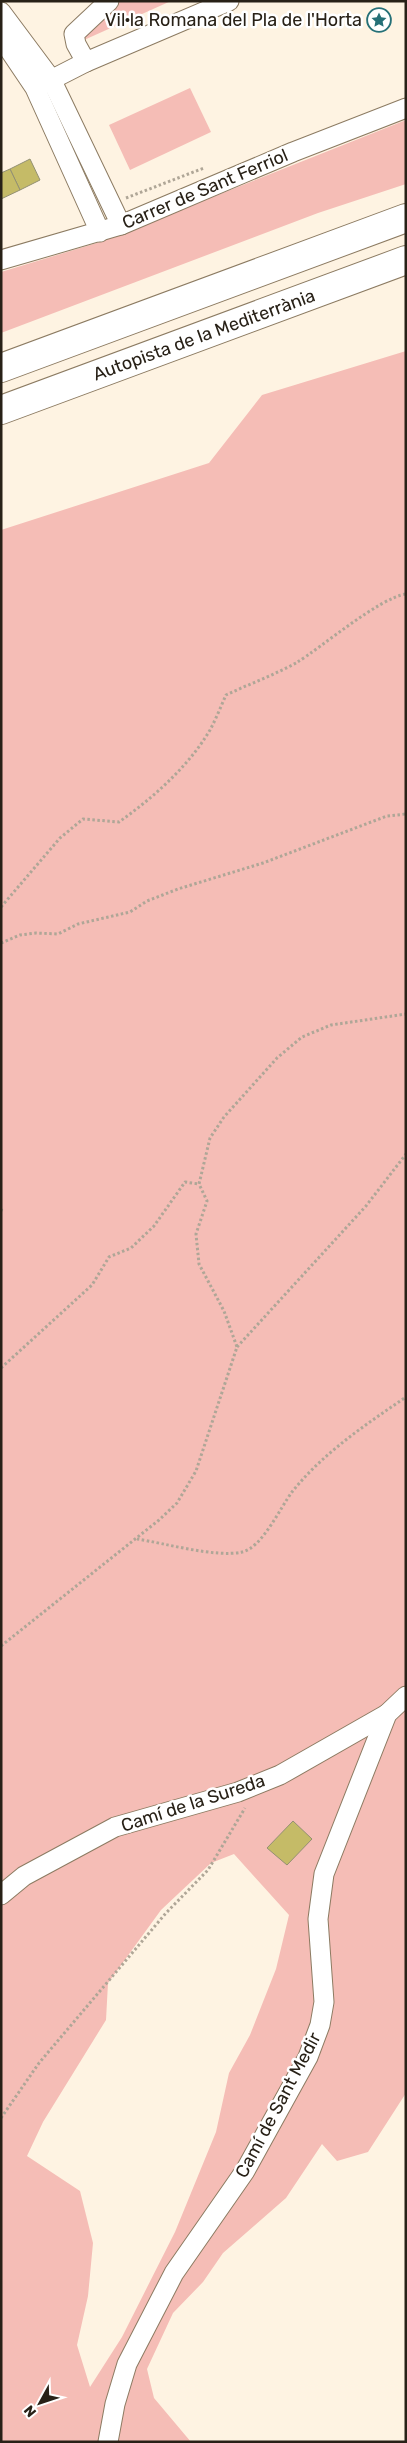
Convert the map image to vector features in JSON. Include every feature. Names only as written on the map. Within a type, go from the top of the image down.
[{"type":"highway","points":[[1,368],[406,218]]},
{"type":"highway","name":"Autopista de la Mediterrània","points":[[1,410],[406,260]]},
{"type":"street","points":[[86,62],[76,44],[74,34],[109,1]]},
{"type":"street","points":[[43,84],[86,62],[229,1]]},
{"type":"street","points":[[1,12],[121,225]]},
{"type":"street","points":[[2,40],[43,84],[100,232]]},
{"type":"street","name":"Carrer de Sant Ferriol","points":[[1,260],[121,225],[293,152],[406,108]]},
{"type":"street","name":"Camí de Sant Medir","points":[[108,2442],[115,2404],[127,2364],[174,2273],[245,2171],[308,2057],[320,2025],[324,2002],[318,1919],[324,1874],[387,1714],[406,1696]]},
{"type":"street","name":"Camí de la Sureda","points":[[1,1895],[24,1876],[115,1828],[238,1792],[280,1775],[387,1714]]},
{"type":"path","points":[[121,200],[213,165]]},
{"type":"path","points":[[1,906],[60,838],[83,819],[119,822],[146,803],[172,779],[210,730],[226,695],[295,663],[370,612],[398,595],[406,594]]},
{"type":"path","points":[[1,943],[20,935],[36,933],[58,934],[78,924],[130,912],[147,901],[178,889],[263,863],[381,818],[406,814]]},
{"type":"path","points":[[237,1347],[224,1311],[199,1264],[196,1234],[207,1201],[199,1184],[210,1138],[224,1117],[277,1058],[302,1037],[330,1025],[406,1014]]},
{"type":"path","points":[[1,1646],[177,1503],[196,1470],[237,1347],[366,1206],[406,1154]]},
{"type":"path","points":[[1,1368],[92,1285],[108,1257],[131,1248],[154,1226],[185,1182],[199,1184]]},
{"type":"path","points":[[136,1538],[218,1552],[242,1552],[255,1546],[292,1492],[317,1464],[357,1431],[406,1397]]},
{"type":"path","points":[[1,2118],[46,2056],[166,1913],[208,1870],[259,1783]]},
{"type":"shaded area","points":[[118,1],[171,1],[84,40],[82,36]]},
{"type":"shaded area","points":[[190,88],[211,132],[130,170],[109,125]]},
{"type":"shaded area","points":[[406,120],[406,184],[318,213],[1,333],[1,272],[100,242]]},
{"type":"shaded area","points":[[406,351],[406,2093],[368,2152],[337,2161],[322,2144],[286,2198],[223,2253],[203,2282],[173,2313],[147,2369],[154,2398],[191,2442],[1,2442],[1,530],[209,463],[262,395]],"holes":[[[234,1854],[289,1915],[276,1969],[250,2035],[229,2073],[216,2132],[175,2232],[122,2337],[90,2387],[77,2345],[88,2296],[93,2243],[80,2191],[27,2156],[43,2122],[106,2020],[108,1983],[161,1910],[211,1863]]]},
{"type":"building","points":[[30,159],[40,180],[20,190],[10,169]]},
{"type":"building","points":[[10,169],[20,190],[1,199],[1,173]]},
{"type":"building","points":[[293,1821],[312,1839],[287,1865],[267,1848]]},
{"type":"place","name":"Vil·la Romana del Pla de l'Horta","points":[[379,20]]}]
